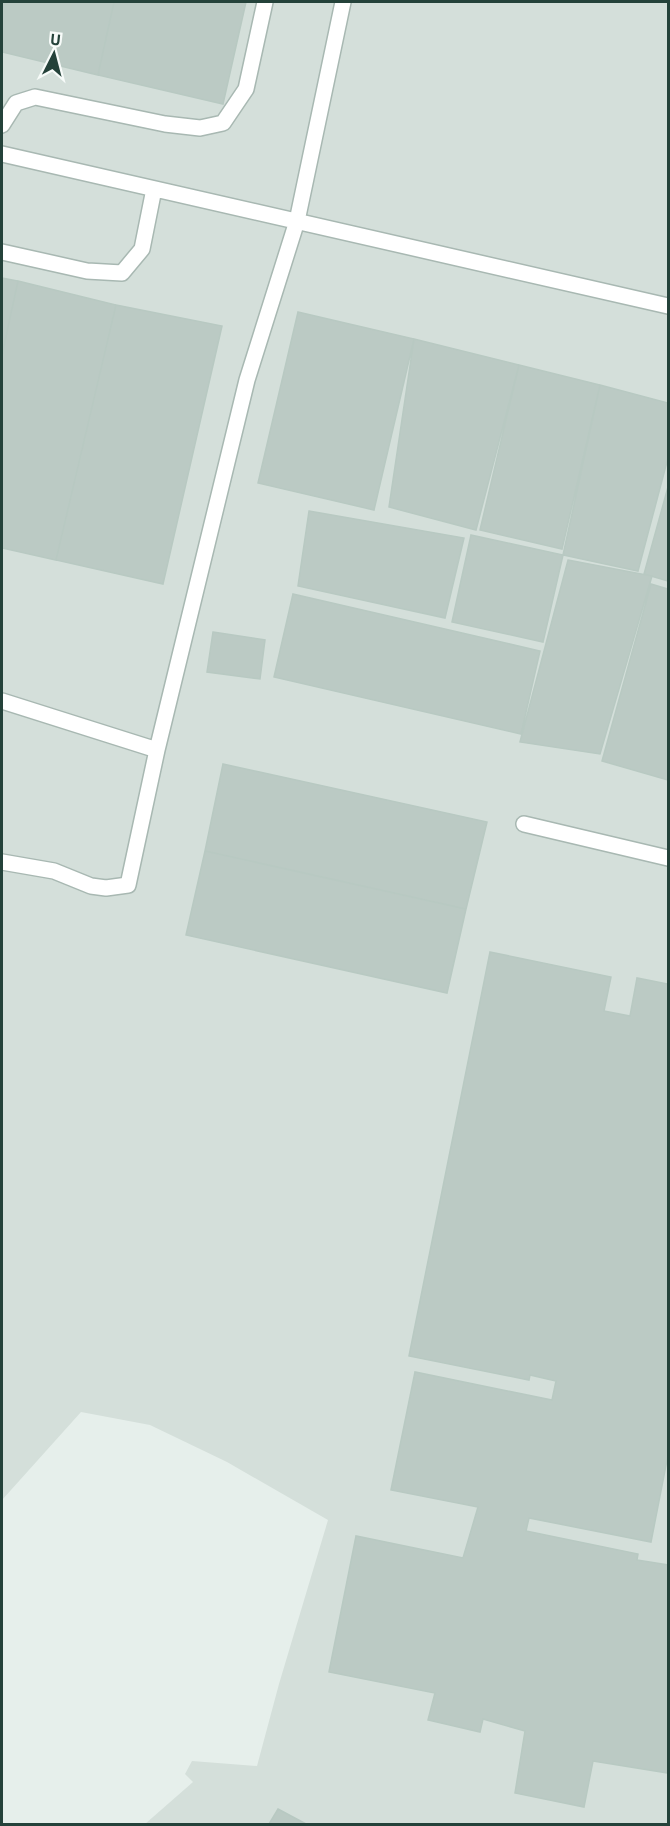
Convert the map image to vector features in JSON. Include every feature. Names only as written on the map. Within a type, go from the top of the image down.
[{"type":"lane","points":[[2,125],[16,103],[34,97],[165,124],[200,128],[223,123],[246,89],[265,2]]},
{"type":"lane","points":[[2,862],[54,871],[91,886],[106,888],[128,885],[247,380],[297,221],[343,2]]},
{"type":"lane","points":[[2,154],[669,306]]},
{"type":"lane","points":[[2,252],[87,272],[122,273],[141,249],[154,189]]},
{"type":"lane","points":[[2,701],[158,750]]},
{"type":"lane","points":[[524,824],[669,858]]},
{"type":"shaded area","points":[[2,2],[668,2],[668,1824],[145,1824],[193,1782],[185,1774],[192,1761],[257,1766],[328,1520],[227,1462],[150,1425],[81,1412],[2,1500]]},
{"type":"building","points":[[2,2],[114,2],[98,75],[2,52]]},
{"type":"building","points":[[114,2],[246,2],[223,104],[98,75]]},
{"type":"building","points":[[2,278],[18,281],[2,355]]},
{"type":"building","points":[[18,281],[116,305],[56,560],[2,548],[2,355]]},
{"type":"building","points":[[116,305],[222,326],[163,584],[56,560]]},
{"type":"building","points":[[298,312],[414,339],[374,510],[258,483]]},
{"type":"building","points":[[414,339],[519,365],[476,530],[389,507]]},
{"type":"building","points":[[519,365],[600,385],[562,549],[480,530]]},
{"type":"building","points":[[600,385],[668,403],[668,458],[638,571],[563,555]]},
{"type":"building","points":[[668,487],[668,581],[644,574]]},
{"type":"building","points":[[309,511],[464,538],[445,618],[298,586]]},
{"type":"building","points":[[471,535],[563,555],[543,642],[452,622]]},
{"type":"building","points":[[568,560],[652,576],[600,754],[520,742]]},
{"type":"building","points":[[651,584],[668,589],[668,780],[602,761]]},
{"type":"building","points":[[293,594],[540,651],[521,734],[274,677]]},
{"type":"building","points":[[213,632],[265,640],[260,679],[207,672]]},
{"type":"building","points":[[223,764],[487,822],[466,909],[205,851]]},
{"type":"building","points":[[205,851],[466,909],[447,993],[186,935]]},
{"type":"building","points":[[490,952],[611,977],[604,1011],[630,1016],[637,978],[668,984],[668,1455],[651,1542],[529,1518],[526,1531],[638,1554],[637,1560],[668,1565],[668,1773],[593,1761],[584,1807],[515,1793],[525,1731],[483,1719],[480,1732],[428,1720],[435,1693],[329,1672],[356,1536],[463,1558],[478,1507],[391,1490],[415,1372],[552,1400],[556,1381],[530,1375],[529,1380],[409,1356]]},
{"type":"building","points":[[278,1809],[306,1824],[269,1824]]}]
